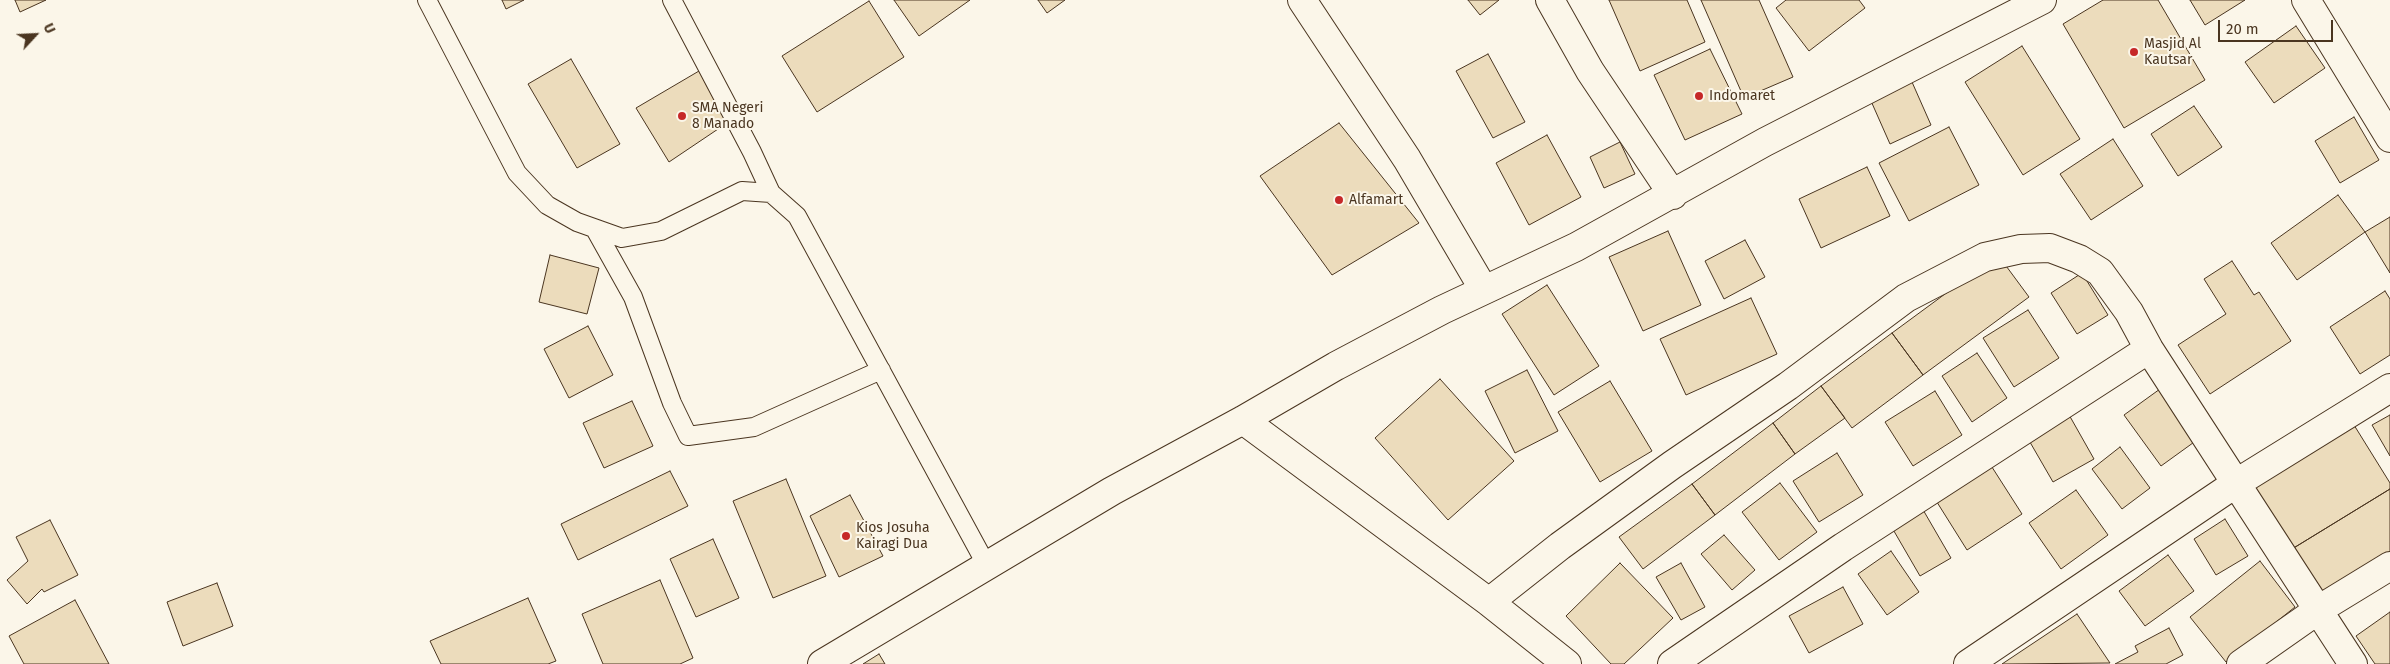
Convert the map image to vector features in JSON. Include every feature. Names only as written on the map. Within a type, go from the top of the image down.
[{"type":"street","points":[[1302,0],[1407,159],[1484,290]]},
{"type":"street","points":[[1550,0],[1590,71],[1673,195]]},
{"type":"street","points":[[822,664],[1112,491],[1243,420],[1336,366],[1442,310],[1576,247],[1673,195],[1765,142],[2042,0]]},
{"type":"street","points":[[2306,0],[2390,138]]},
{"type":"street","points":[[1489,602],[1560,546],[1672,465],[1788,386],[1906,298],[1986,257],[2021,249],[2050,248],[2078,259],[2100,272],[2130,312],[2149,349],[2353,664]]},
{"type":"street","points":[[1672,664],[1851,542],[2149,349]]},
{"type":"street","points":[[1968,664],[2236,484],[2390,388]]},
{"type":"street","points":[[1243,420],[1489,602],[1567,664]]},
{"type":"street","points":[[2241,664],[2318,610],[2390,566]]},
{"type":"lane","points":[[426,0],[517,173],[547,204],[577,222],[622,238],[661,231],[742,191],[771,193]]},
{"type":"lane","points":[[672,0],[752,152],[771,193],[797,216],[987,566]]},
{"type":"lane","points":[[595,229],[633,297],[672,403],[688,436],[754,427],[881,370]]},
{"type":"building","points":[[15,0],[46,0],[20,12]]},
{"type":"building","points":[[502,0],[524,0],[506,9]]},
{"type":"building","points":[[894,0],[970,0],[919,36]]},
{"type":"building","points":[[1038,0],[1065,0],[1047,13]]},
{"type":"building","points":[[1468,0],[1499,0],[1480,15]]},
{"type":"building","points":[[1609,0],[1687,0],[1705,42],[1640,71]]},
{"type":"building","points":[[1701,0],[1759,0],[1793,77],[1744,98]]},
{"type":"building","points":[[1786,0],[1859,0],[1865,8],[1809,51],[1776,8]]},
{"type":"building","name":"Masjid Al Kautsar","points":[[2103,0],[2158,0],[2205,80],[2124,128],[2063,24]]},
{"type":"building","points":[[2190,0],[2245,0],[2205,25]]},
{"type":"building","points":[[869,1],[904,57],[817,112],[782,56]]},
{"type":"building","points":[[2296,26],[2325,68],[2274,103],[2245,62]]},
{"type":"building","points":[[2022,46],[2080,139],[2023,175],[1965,82]]},
{"type":"building","name":"Indomaret","points":[[1710,49],[1742,114],[1685,140],[1654,75]]},
{"type":"building","points":[[1488,54],[1525,122],[1493,138],[1456,71]]},
{"type":"building","points":[[571,59],[620,144],[577,168],[528,84]]},
{"type":"building","name":"SMA Negeri 8 Manado","points":[[699,71],[727,123],[669,162],[636,108]]},
{"type":"building","points":[[1912,82],[1931,125],[1890,144],[1871,101]]},
{"type":"building","points":[[2194,106],[2222,147],[2178,176],[2151,134]]},
{"type":"building","points":[[2354,117],[2379,160],[2340,183],[2315,141]]},
{"type":"building","name":"Alfamart","points":[[1339,123],[1419,223],[1332,275],[1260,176]]},
{"type":"building","points":[[1949,127],[1979,185],[1909,221],[1879,163]]},
{"type":"building","points":[[1547,135],[1581,197],[1529,225],[1496,163]]},
{"type":"building","points":[[2113,139],[2143,186],[2091,220],[2060,174]]},
{"type":"building","points":[[1620,142],[1635,174],[1604,188],[1590,157]]},
{"type":"building","points":[[1867,167],[1890,216],[1821,248],[1799,199]]},
{"type":"building","points":[[2338,195],[2365,232],[2297,280],[2271,243]]},
{"type":"building","points":[[2390,217],[2390,273],[2365,232]]},
{"type":"building","points":[[1668,231],[1701,305],[1643,331],[1609,257]]},
{"type":"building","points":[[1745,240],[1765,277],[1724,299],[1705,261]]},
{"type":"building","points":[[550,255],[599,268],[587,314],[539,302]]},
{"type":"building","points":[[1998,255],[2029,297],[1923,375],[1892,333]]},
{"type":"building","points":[[2232,261],[2254,295],[2259,292],[2291,341],[2210,394],[2178,345],[2226,314],[2204,279]]},
{"type":"building","points":[[2082,273],[2108,315],[2077,334],[2051,293]]},
{"type":"building","points":[[1547,285],[1599,366],[1554,395],[1502,314]]},
{"type":"building","points":[[2385,291],[2390,299],[2390,355],[2360,374],[2330,327]]},
{"type":"building","points":[[1751,298],[1777,354],[1686,395],[1660,339]]},
{"type":"building","points":[[2028,310],[2059,358],[2014,387],[1983,338]]},
{"type":"building","points":[[588,326],[613,375],[569,398],[544,349]]},
{"type":"building","points":[[1892,333],[1923,375],[1852,428],[1821,386]]},
{"type":"building","points":[[1977,353],[2007,398],[1972,422],[1942,376]]},
{"type":"building","points":[[1527,370],[1558,431],[1515,453],[1485,391]]},
{"type":"building","points":[[1440,379],[1514,461],[1448,520],[1375,438]]},
{"type":"building","points":[[1610,381],[1652,451],[1600,482],[1558,412]]},
{"type":"building","points":[[1821,386],[1845,418],[1795,454],[1773,423]]},
{"type":"building","points":[[2160,389],[2197,440],[2161,466],[2124,415]]},
{"type":"building","points":[[1935,391],[1962,435],[1913,466],[1885,422]]},
{"type":"building","points":[[632,401],[653,446],[604,468],[583,423]]},
{"type":"building","points":[[2068,413],[2094,459],[2053,482],[2027,437]]},
{"type":"building","points":[[2390,415],[2390,456],[2372,425]]},
{"type":"building","points":[[1773,423],[1795,454],[1715,515],[1692,484]]},
{"type":"building","points":[[2354,425],[2390,483],[2390,489],[2292,549],[2253,486]]},
{"type":"building","points":[[2120,447],[2150,488],[2122,509],[2092,469]]},
{"type":"building","points":[[1837,453],[1863,495],[1819,522],[1793,481]]},
{"type":"building","points":[[1990,464],[2022,514],[1967,550],[1935,499]]},
{"type":"building","points":[[670,471],[688,506],[578,560],[561,524]]},
{"type":"building","points":[[786,479],[826,576],[773,598],[733,501]]},
{"type":"building","points":[[1780,483],[1817,532],[1779,560],[1742,512]]},
{"type":"building","points":[[1692,484],[1715,515],[1643,569],[1619,537]]},
{"type":"building","points":[[2390,489],[2390,553],[2320,596],[2292,549]]},
{"type":"building","points":[[2076,490],[2108,535],[2061,569],[2029,523]]},
{"type":"building","name":"Kios Josuha Kairagi Dua","points":[[850,495],[883,556],[839,577],[810,516]]},
{"type":"building","points":[[1922,508],[1951,558],[1920,576],[1891,526]]},
{"type":"building","points":[[2225,519],[2248,556],[2216,575],[2194,539]]},
{"type":"building","points":[[50,520],[78,575],[44,592],[42,589],[27,604],[7,580],[28,561],[16,537]]},
{"type":"building","points":[[1724,535],[1755,570],[1732,590],[1701,554]]},
{"type":"building","points":[[713,539],[739,598],[696,617],[670,559]]},
{"type":"building","points":[[1891,551],[1919,592],[1887,615],[1858,574]]},
{"type":"building","points":[[2168,555],[2194,591],[2145,626],[2119,591]]},
{"type":"building","points":[[2260,561],[2295,607],[2226,662],[2190,617]]},
{"type":"building","points":[[1620,563],[1673,618],[1624,664],[1611,664],[1566,616]]},
{"type":"building","points":[[1681,563],[1705,607],[1681,620],[1656,577]]},
{"type":"building","points":[[660,580],[693,658],[680,664],[603,664],[582,614]]},
{"type":"building","points":[[217,583],[233,626],[183,646],[167,602]]},
{"type":"building","points":[[1843,587],[1863,624],[1809,653],[1789,616]]},
{"type":"building","points":[[528,598],[556,661],[548,664],[441,664],[430,641]]},
{"type":"building","points":[[75,600],[109,664],[24,664],[9,636]]},
{"type":"building","points":[[2390,612],[2390,664],[2375,664],[2356,636]]},
{"type":"building","points":[[2077,614],[2110,663],[2002,664]]},
{"type":"building","points":[[2169,628],[2183,655],[2166,664],[2115,664],[2138,652],[2135,646]]},
{"type":"building","points":[[879,654],[885,664],[863,664]]},
{"type":"place","name":"Masjid Al Kautsar","points":[[2134,52]]},
{"type":"place","name":"Indomaret","points":[[1699,96]]},
{"type":"place","name":"SMA Negeri 8 Manado","points":[[682,116]]},
{"type":"place","name":"Alfamart","points":[[1339,200]]},
{"type":"place","name":"Kios Josuha Kairagi Dua","points":[[846,536]]}]
